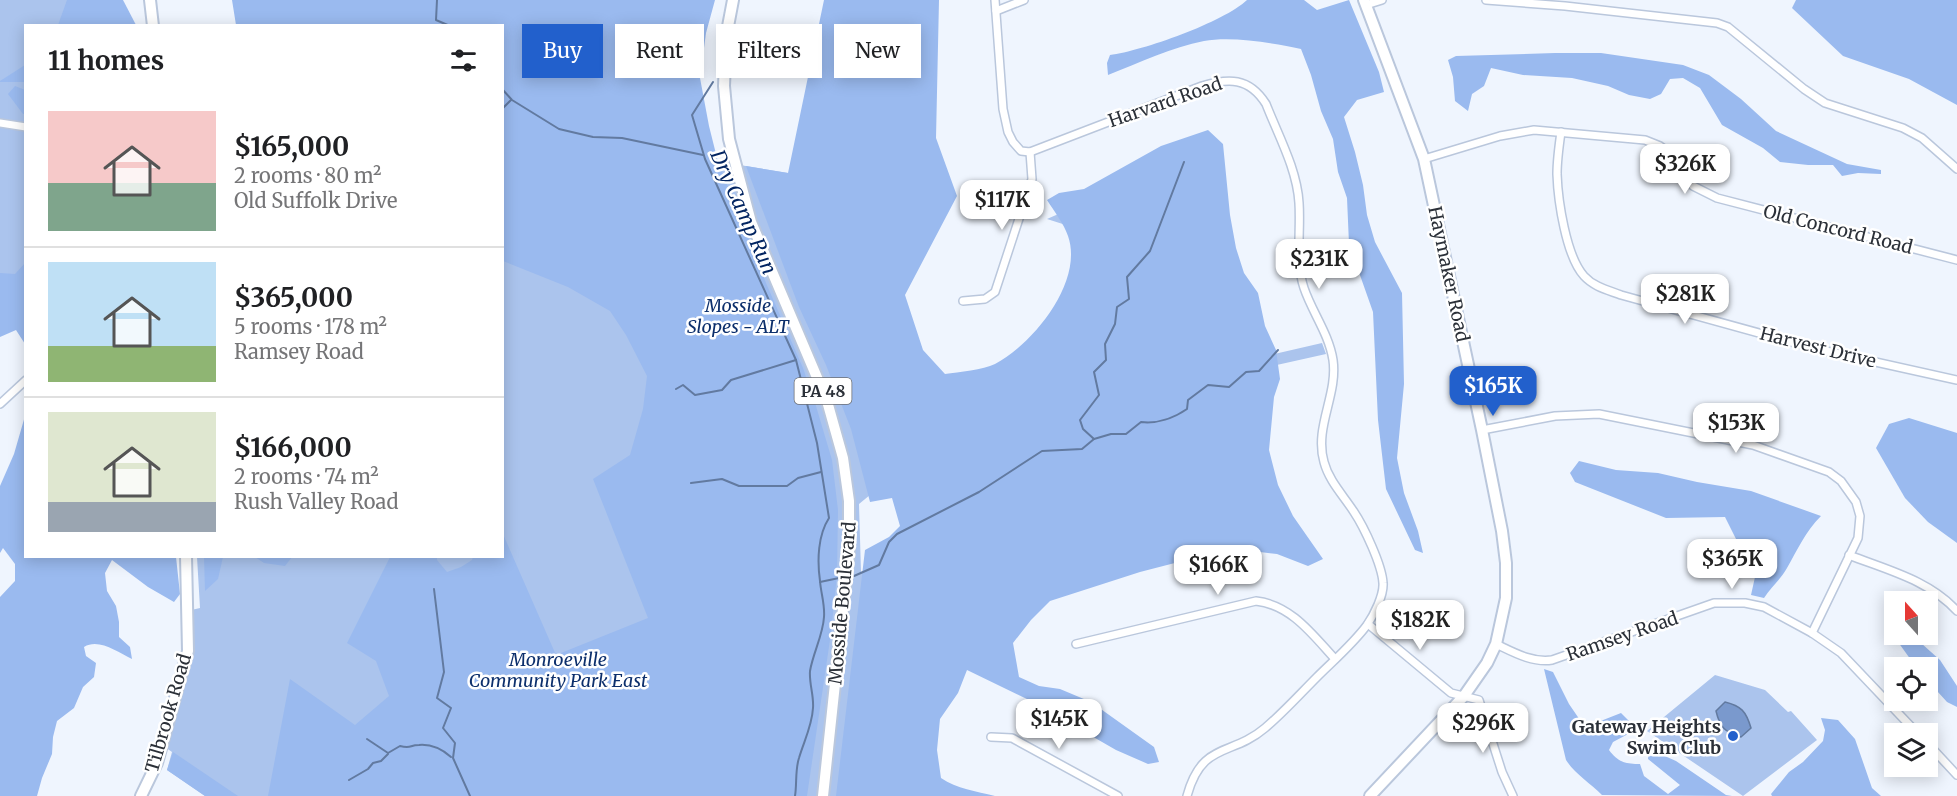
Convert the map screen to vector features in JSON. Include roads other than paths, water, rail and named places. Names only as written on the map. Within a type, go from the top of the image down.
[{"type":"main road","points":[[150,0],[153,24]]},
{"type":"main road","name":"Mosside Boulevard","points":[[733,0],[726,37],[724,86],[731,148],[751,222],[827,401],[843,458],[849,501],[849,553],[823,796]]},
{"type":"main road","name":"Haymaker Road","points":[[1365,3],[1424,159],[1482,430],[1506,563],[1506,598],[1496,644],[1487,663],[1464,696],[1370,796]]},
{"type":"main road","name":"Tilbrook Road","points":[[141,796],[157,763],[188,651],[186,558]]},
{"type":"street","points":[[963,301],[985,299],[995,292],[1032,179],[1030,152],[1021,151],[1013,142],[1008,132],[1003,109],[995,0]]},
{"type":"street","points":[[996,11],[1024,0]]},
{"type":"street","points":[[1365,3],[1382,0]]},
{"type":"street","points":[[1486,0],[1565,3],[1717,23],[1728,27],[1825,104],[1903,128],[1922,138],[1957,169]]},
{"type":"street","name":"Harvard Road","points":[[1030,152],[1223,80],[1243,83],[1261,96],[1296,184],[1299,201],[1299,267],[1304,288],[1326,334],[1333,360],[1333,390],[1320,439],[1323,462],[1331,480],[1356,514],[1378,565],[1383,581],[1383,591],[1368,624],[1260,733],[1210,756],[1192,778],[1187,796]]},
{"type":"street","points":[[0,123],[24,128]]},
{"type":"street","name":"Old Concord Road","points":[[1424,159],[1517,131],[1534,130],[1644,140],[1660,146],[1671,154],[1693,186],[1717,198],[1957,260]]},
{"type":"street","name":"Harvest Drive","points":[[1560,132],[1558,186],[1572,257],[1584,276],[1596,286],[1817,349],[1957,380]]},
{"type":"street","points":[[0,404],[24,382]]},
{"type":"street","points":[[1482,430],[1555,416],[1599,414],[1753,446],[1829,472],[1849,490],[1856,502],[1860,516],[1860,528],[1858,538],[1812,633]]},
{"type":"street","points":[[1849,555],[1926,585],[1945,598],[1957,611]]},
{"type":"street","points":[[1076,644],[1256,601],[1275,604],[1291,614],[1335,658]]},
{"type":"street","name":"Ramsey Road","points":[[1496,644],[1527,658],[1552,660],[1714,603],[1733,602],[1764,607],[1812,633],[1841,653],[1908,723]]},
{"type":"street","points":[[1368,624],[1451,693],[1479,700],[1502,772],[1513,796]]},
{"type":"street","points":[[991,737],[1012,738],[1118,796]]},
{"type":"street","points":[[1938,755],[1957,775]]},
{"type":"waterway","points":[[437,0],[436,20],[445,24]]},
{"type":"waterway","name":"Dry Camp Run","points":[[713,82],[692,115],[705,159],[796,360],[817,443],[829,518],[819,548],[819,573],[824,617],[810,671],[812,715],[798,763],[795,796]]},
{"type":"waterway","points":[[504,91],[512,100],[559,129],[593,137],[622,138],[703,155]]},
{"type":"waterway","points":[[504,107],[511,100]]},
{"type":"waterway","points":[[1094,439],[1083,429],[1080,420],[1099,395],[1094,372],[1106,360],[1105,344],[1115,324],[1117,307],[1129,299],[1127,277],[1150,251],[1184,162]]},
{"type":"waterway","points":[[854,576],[879,565],[889,542],[897,534],[979,492],[1042,451],[1082,449],[1094,439],[1111,434],[1126,434],[1141,422],[1171,418],[1187,409],[1188,400],[1208,385],[1229,387],[1246,372],[1259,371],[1278,350]]},
{"type":"waterway","points":[[676,389],[683,385],[695,395],[722,390],[731,380],[796,360]]},
{"type":"waterway","points":[[691,483],[722,479],[739,486],[787,486],[798,478],[821,472]]},
{"type":"waterway","points":[[820,582],[839,578]]},
{"type":"waterway","points":[[434,589],[444,672],[437,698],[451,708],[443,728],[455,743],[453,758],[470,796]]},
{"type":"waterway","points":[[367,739],[388,753],[400,746],[428,745],[451,757]]},
{"type":"waterway","points":[[349,780],[368,769],[373,763],[381,761],[388,754]]},
{"type":"place","name":"Gateway Heights Swim Club","points":[[1733,736]]},
{"type":"park label","name":"Mosside Slopes - ALT","points":[[738,315]]},
{"type":"park label","name":"Monroeville Community Park East","points":[[558,669]]}]
